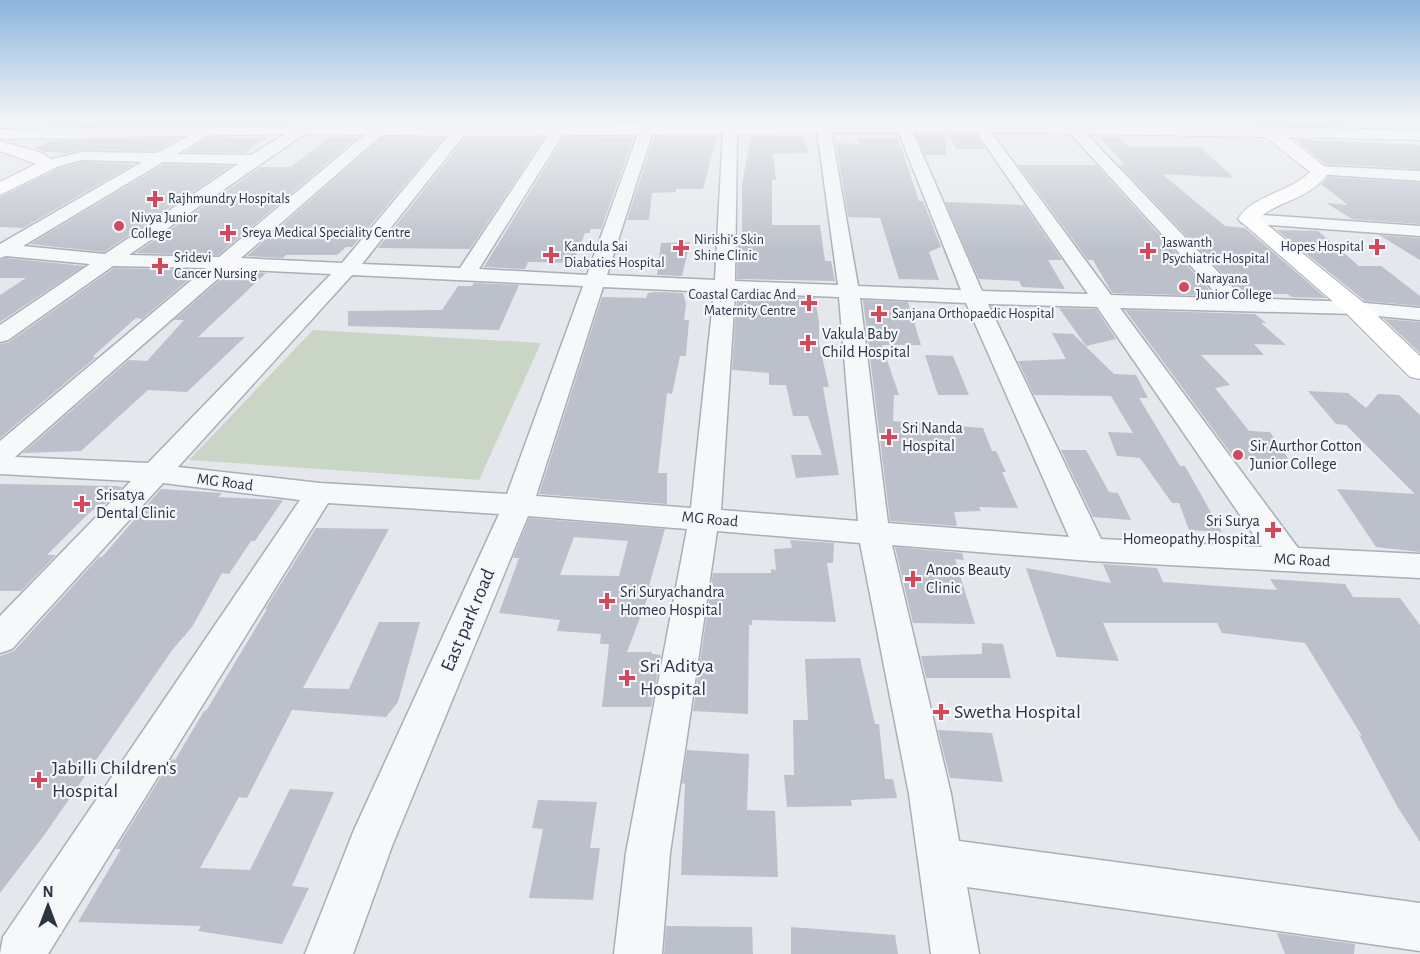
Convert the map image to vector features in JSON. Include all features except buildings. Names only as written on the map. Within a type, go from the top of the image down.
[{"type":"street","points":[[0,189],[49,164]]},
{"type":"street","points":[[1,251],[152,164]]},
{"type":"street","points":[[0,335],[249,164]]},
{"type":"street","points":[[0,455],[340,164]]},
{"type":"street","points":[[0,639],[347,269],[433,164]]},
{"type":"street","points":[[466,274],[537,164]]},
{"type":"street","name":"East park road","points":[[329,954],[370,846],[518,505],[635,164]]},
{"type":"street","points":[[638,954],[648,853],[699,542],[705,519],[725,287],[729,164]]},
{"type":"street","points":[[829,164],[849,292],[874,533],[930,794],[955,954]]},
{"type":"street","points":[[919,164],[974,297],[1091,550]]},
{"type":"street","points":[[1004,164],[1288,559]]},
{"type":"street","points":[[1106,164],[1237,304]]},
{"type":"street","points":[[1311,164],[1321,171],[1420,176]]},
{"type":"street","points":[[1248,219],[1252,212],[1298,190],[1321,171]]},
{"type":"street","points":[[1248,219],[1420,231]]},
{"type":"street","points":[[1248,219],[1355,308],[1420,371]]},
{"type":"street","points":[[1,251],[108,260],[226,263],[974,297],[1355,308],[1420,315]]},
{"type":"street","name":"MG Road","points":[[0,465],[154,473],[320,493],[518,505],[1091,550],[1420,566]]},
{"type":"street","points":[[20,954],[320,493]]},
{"type":"street","points":[[940,861],[1420,927]]},
{"type":"green space","points":[[313,330],[541,343],[479,480],[189,460]]},
{"type":"place","name":"Rajhmundry Hospitals","points":[[155,199]]},
{"type":"place","name":"Nivya Junior College","points":[[119,226]]},
{"type":"place","name":"Sreya Medical Speciality Centre","points":[[228,233]]},
{"type":"place","name":"Hopes Hospital","points":[[1377,247]]},
{"type":"place","name":"Nirishi's Skin Shine Clinic","points":[[681,248]]},
{"type":"place","name":"Jaswanth Psychiatric Hospital","points":[[1148,251]]},
{"type":"place","name":"Kandula Sai Diabaties Hospital","points":[[551,255]]},
{"type":"place","name":"Sridevi Cancer Nursing","points":[[160,266]]},
{"type":"place","name":"Narayana Junior College","points":[[1184,287]]},
{"type":"place","name":"Coastal Cardiac And Maternity Centre","points":[[809,303]]},
{"type":"place","name":"Sanjana Orthopaedic Hospital","points":[[879,314]]},
{"type":"place","name":"Vakula Baby Child Hospital","points":[[808,343]]},
{"type":"place","name":"Sri Nanda Hospital","points":[[889,437]]},
{"type":"place","name":"Sir Aurthor Cotton Junior College","points":[[1238,455]]},
{"type":"place","name":"Srisatya Dental Clinic","points":[[82,504]]},
{"type":"place","name":"Sri Surya Homeopathy Hospital","points":[[1273,530]]},
{"type":"place","name":"Anoos Beauty Clinic","points":[[913,579]]},
{"type":"place","name":"Sri Suryachandra Homeo Hospital","points":[[607,601]]},
{"type":"place","name":"Sri Aditya Hospital","points":[[627,678]]},
{"type":"place","name":"Swetha Hospital","points":[[941,712]]},
{"type":"place","name":"Jabilli Children's Hospital","points":[[39,780]]}]
